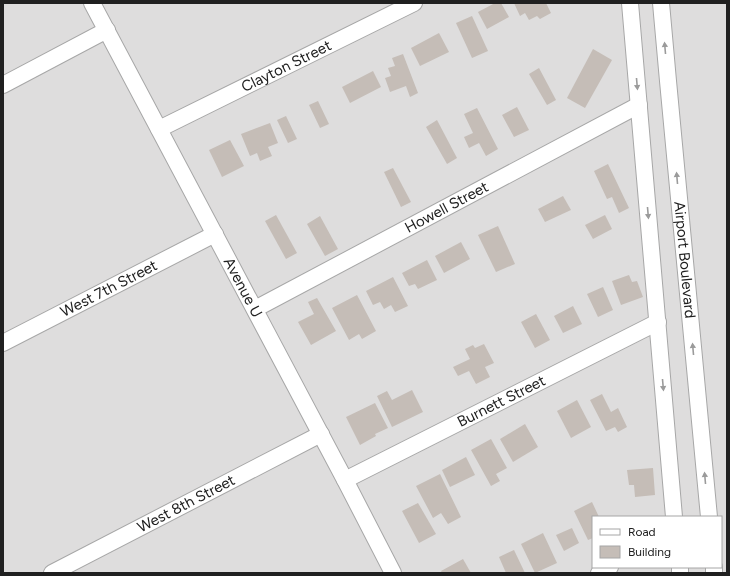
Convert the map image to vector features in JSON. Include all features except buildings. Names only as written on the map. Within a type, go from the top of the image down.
[{"type":"street","name":"Avenue U","points":[[92,3],[255,309],[393,573]]},
{"type":"street","name":"Clayton Street","points":[[159,129],[414,3]]},
{"type":"street","points":[[630,3],[674,516]]},
{"type":"street","name":"Airport Boulevard","points":[[661,3],[709,516]]},
{"type":"street","points":[[3,85],[107,30]]},
{"type":"street","name":"Howell Street","points":[[255,309],[639,105]]},
{"type":"street","name":"West 7th Street","points":[[3,343],[215,234]]},
{"type":"street","name":"Burnett Street","points":[[345,480],[658,322]]},
{"type":"street","name":"West 8th Street","points":[[52,573],[321,434]]},
{"type":"street","points":[[598,573],[608,568]]},
{"type":"shaded area","points":[[3,3],[727,3],[727,573],[3,573]]}]
